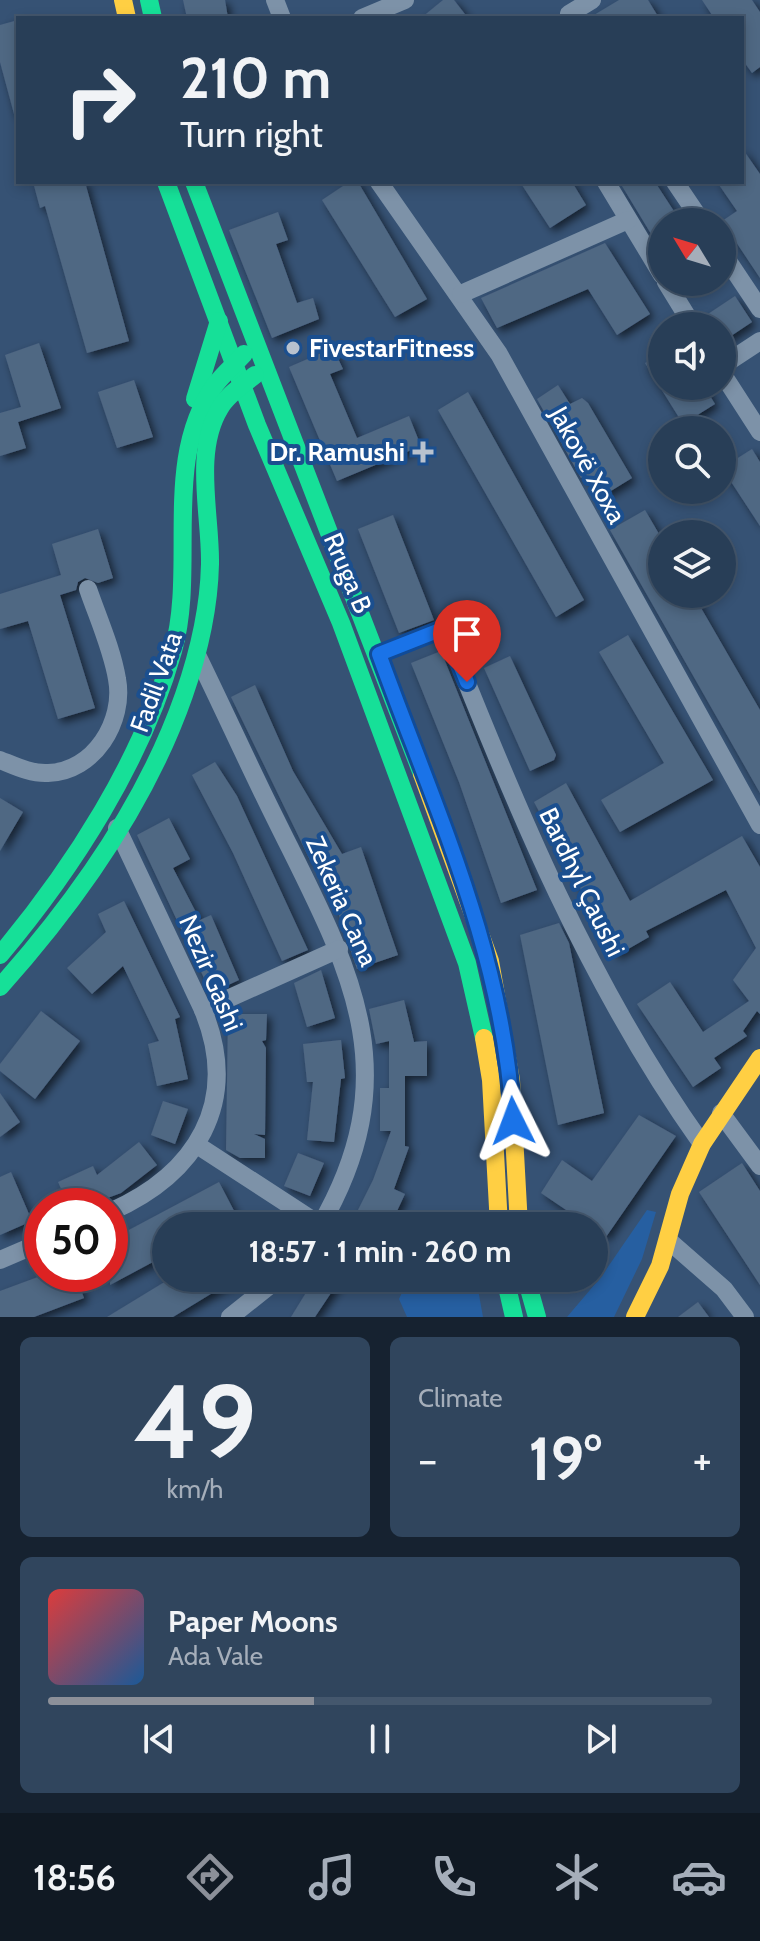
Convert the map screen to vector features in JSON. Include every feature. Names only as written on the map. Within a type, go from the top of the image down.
[{"type":"main road","name":"Rruga B","points":[[167,184],[257,425],[341,623],[474,988],[491,1080],[498,1212]]},
{"type":"main road","points":[[195,184],[255,345]]},
{"type":"main road","points":[[188,446],[189,418],[219,321]]},
{"type":"main road","name":"Rruga B","points":[[255,345],[379,654],[490,961],[511,1080],[518,1212]]},
{"type":"main road","name":"Fadil Vata","points":[[0,955],[38,908],[97,813],[135,745],[162,682],[181,621],[188,446],[203,401],[213,383],[255,345]]},
{"type":"main road","name":"Fadil Vata","points":[[0,987],[55,921],[117,828],[160,748],[197,655],[209,566],[209,449],[216,414],[224,401],[264,368]]},
{"type":"main road","points":[[209,449],[225,424],[241,420],[257,425]]},
{"type":"main road","points":[[635,1317],[668,1240],[680,1194],[702,1144],[760,1058]]},
{"type":"main road","points":[[508,1292],[514,1317]]},
{"type":"main road","points":[[530,1292],[537,1317]]},
{"type":"street","points":[[367,16],[405,0]]},
{"type":"street","points":[[566,11],[592,0]]},
{"type":"street","name":"Jakovë Xoxa","points":[[380,184],[461,294],[499,354],[760,825]]},
{"type":"street","points":[[607,184],[648,252]]},
{"type":"street","points":[[676,184],[693,208]]},
{"type":"street","points":[[461,294],[628,220]]},
{"type":"street","points":[[736,273],[760,309]]},
{"type":"street","points":[[736,357],[760,341]]},
{"type":"street","points":[[736,395],[760,432]]},
{"type":"street","points":[[0,760],[29,771],[53,773],[92,754],[108,734],[114,718],[117,679],[88,589]]},
{"type":"street","name":"Bardhyl Çaushi","points":[[379,654],[445,628],[509,791],[559,895],[617,1009],[702,1144]]},
{"type":"street","name":"Zekeria Cana","points":[[197,655],[339,949],[362,1029],[364,1086],[354,1153],[327,1212]]},
{"type":"street","name":"Nezir Gashi","points":[[117,828],[203,1010],[211,1030],[217,1066],[212,1106],[197,1145],[168,1179],[128,1202]]},
{"type":"street","points":[[203,1010],[339,949]]},
{"type":"street","points":[[721,1113],[760,1166]]},
{"type":"street","points":[[197,1145],[299,1212]]},
{"type":"street","points":[[668,1240],[724,1289],[745,1317]]},
{"type":"street","points":[[0,1260],[24,1250]]},
{"type":"street","points":[[230,1317],[261,1292]]},
{"type":"shaded area","points":[[647,1210],[656,1212],[642,1259],[614,1317],[567,1317],[588,1292],[608,1292],[608,1267]]},
{"type":"shaded area","points":[[402,1292],[479,1292],[483,1317],[407,1317],[399,1299]]},
{"type":"building","points":[[183,0],[225,0],[228,16],[187,16]]},
{"type":"building","points":[[443,0],[454,0],[466,16],[423,16]]},
{"type":"building","points":[[619,0],[648,0],[658,16],[592,16]]},
{"type":"building","points":[[702,0],[752,0],[760,12],[760,67],[752,73],[744,62],[744,16],[713,16]]},
{"type":"building","points":[[16,21],[14,114],[0,62],[0,25]]},
{"type":"building","points":[[744,151],[760,174],[760,278],[736,242],[736,212],[718,184],[744,184]]},
{"type":"building","points":[[34,184],[86,184],[129,341],[87,353],[45,206],[40,208]]},
{"type":"building","points":[[346,184],[359,184],[427,299],[395,317],[322,200]]},
{"type":"building","points":[[521,184],[573,184],[586,205],[550,228]]},
{"type":"building","points":[[625,184],[656,184],[672,208],[648,208],[648,229],[622,186]]},
{"type":"building","points":[[278,212],[288,240],[276,244],[297,303],[313,298],[319,319],[272,338],[229,230]]},
{"type":"building","points":[[605,243],[649,312],[617,335],[588,289],[497,328],[481,298]]},
{"type":"building","points":[[735,296],[752,322],[736,333],[736,312],[711,312]]},
{"type":"building","points":[[39,343],[61,408],[18,422],[26,448],[0,456],[0,413],[21,407],[5,355]]},
{"type":"building","points":[[333,348],[343,369],[330,374],[357,438],[409,416],[421,446],[337,481],[289,367]]},
{"type":"building","points":[[134,380],[153,437],[117,448],[98,392]]},
{"type":"building","points":[[558,385],[570,404],[582,398],[588,403],[632,478],[601,497],[586,475],[581,478],[537,399]]},
{"type":"building","points":[[468,392],[584,600],[556,617],[438,410]]},
{"type":"building","points":[[668,400],[713,400],[715,404],[696,416],[678,416]]},
{"type":"building","points":[[752,449],[760,462],[760,526],[736,489],[736,459]]},
{"type":"building","points":[[645,510],[651,520],[648,520],[648,597],[610,530]]},
{"type":"building","points":[[393,515],[434,620],[399,633],[358,529]]},
{"type":"building","points":[[98,529],[113,578],[98,583],[85,578],[78,582],[76,590],[60,595],[95,708],[58,719],[28,621],[0,629],[0,594],[61,575],[52,544]]},
{"type":"building","points":[[654,608],[701,608],[760,710],[760,793]]},
{"type":"building","points":[[628,635],[713,780],[620,832],[601,800],[664,763],[599,652]]},
{"type":"building","points":[[441,651],[537,890],[501,903],[459,782],[411,663]]},
{"type":"building","points":[[510,656],[556,755],[554,760],[530,771],[484,668]]},
{"type":"building","points":[[255,685],[293,771],[342,854],[361,847],[398,955],[357,969],[319,855],[310,860],[231,697]]},
{"type":"building","points":[[215,762],[237,796],[308,950],[282,961],[233,853],[192,775]]},
{"type":"building","points":[[566,783],[630,901],[742,836],[760,867],[760,1014],[757,1011],[743,1031],[747,1036],[714,1058],[721,1068],[693,1087],[637,1004],[670,982],[703,1032],[749,1001],[733,980],[756,948],[726,890],[646,931],[649,937],[616,956],[534,802]]},
{"type":"building","points":[[0,798],[23,812],[0,851]]},
{"type":"building","points":[[169,818],[190,859],[173,868],[200,920],[211,915],[239,980],[211,993],[137,835]]},
{"type":"building","points":[[124,901],[180,1017],[175,1019],[188,1079],[157,1086],[148,1044],[159,1041],[123,966],[92,994],[67,968],[106,932],[98,914]]},
{"type":"building","points":[[559,923],[569,943],[604,1113],[558,1125],[520,935]]},
{"type":"building","points":[[321,970],[335,1018],[307,1027],[294,983]]},
{"type":"building","points":[[404,1000],[414,1042],[427,1041],[427,1076],[405,1076],[405,1146],[409,1147],[394,1189],[405,1194],[397,1212],[357,1212],[391,1131],[380,1131],[380,1088],[389,1088],[389,1041],[376,1044],[369,1009]]},
{"type":"building","points":[[41,1011],[80,1041],[35,1099],[0,1071],[0,1064]]},
{"type":"building","points":[[228,1014],[267,1014],[266,1040],[262,1041],[266,1048],[265,1135],[254,1134],[265,1139],[265,1158],[240,1158],[226,1150]]},
{"type":"building","points":[[341,1040],[345,1078],[341,1079],[334,1142],[307,1140],[313,1082],[307,1082],[303,1044]]},
{"type":"building","points":[[0,1093],[20,1122],[0,1137]]},
{"type":"building","points":[[163,1101],[188,1109],[175,1144],[151,1135]]},
{"type":"building","points":[[639,1115],[676,1136],[608,1234],[608,1212],[569,1212],[541,1193],[562,1160],[592,1181]]},
{"type":"building","points":[[139,1142],[157,1165],[127,1188],[61,1188],[58,1182],[93,1166],[97,1175]]},
{"type":"building","points":[[298,1153],[324,1163],[310,1196],[284,1186]]},
{"type":"building","points":[[742,1163],[760,1191],[760,1285],[699,1192]]},
{"type":"building","points":[[11,1172],[24,1202],[24,1224],[0,1235],[0,1177]]},
{"type":"building","points":[[219,1182],[235,1212],[163,1212]]},
{"type":"building","points":[[152,1218],[152,1262],[128,1275],[128,1230]]},
{"type":"building","points":[[24,1282],[24,1292],[82,1292],[84,1298],[34,1317],[0,1317],[0,1291]]},
{"type":"building","points":[[152,1290],[152,1292],[214,1292],[173,1317],[107,1317]]},
{"type":"building","points":[[306,1292],[332,1292],[315,1317],[291,1317]]},
{"type":"building","points":[[698,1302],[709,1317],[678,1317]]},
{"type":"traffic: fast","points":[[149,0],[153,16]]},
{"type":"traffic: fast","points":[[167,184],[257,425],[341,623],[467,963],[484,1038]]},
{"type":"traffic: fast","points":[[195,184],[422,774]]},
{"type":"traffic: fast","points":[[195,399],[219,321]]},
{"type":"traffic: fast","points":[[0,955],[79,850],[124,773],[160,692],[179,618],[184,480],[189,446],[199,414],[215,385],[244,354]]},
{"type":"traffic: fast","points":[[0,987],[82,886],[129,813],[168,735],[194,663],[208,598],[207,444],[223,403],[255,375]]},
{"type":"traffic: fast","points":[[508,1292],[514,1317]]},
{"type":"traffic: fast","points":[[530,1292],[537,1317]]},
{"type":"traffic: slow","points":[[123,0],[127,16]]},
{"type":"traffic: slow","points":[[422,774],[490,961],[511,1080],[518,1212]]},
{"type":"traffic: slow","points":[[484,1038],[491,1080],[498,1212]]},
{"type":"traffic: slow","points":[[635,1317],[660,1266],[680,1194],[702,1144],[760,1058]]},
{"type":"place","name":"FivestarFitness","points":[[293,348]]},
{"type":"place","name":"Dr. Ramushi","points":[[423,452]]},
{"type":"route","points":[[467,682],[445,628],[379,654],[490,961],[507,1046],[513,1121]]}]
